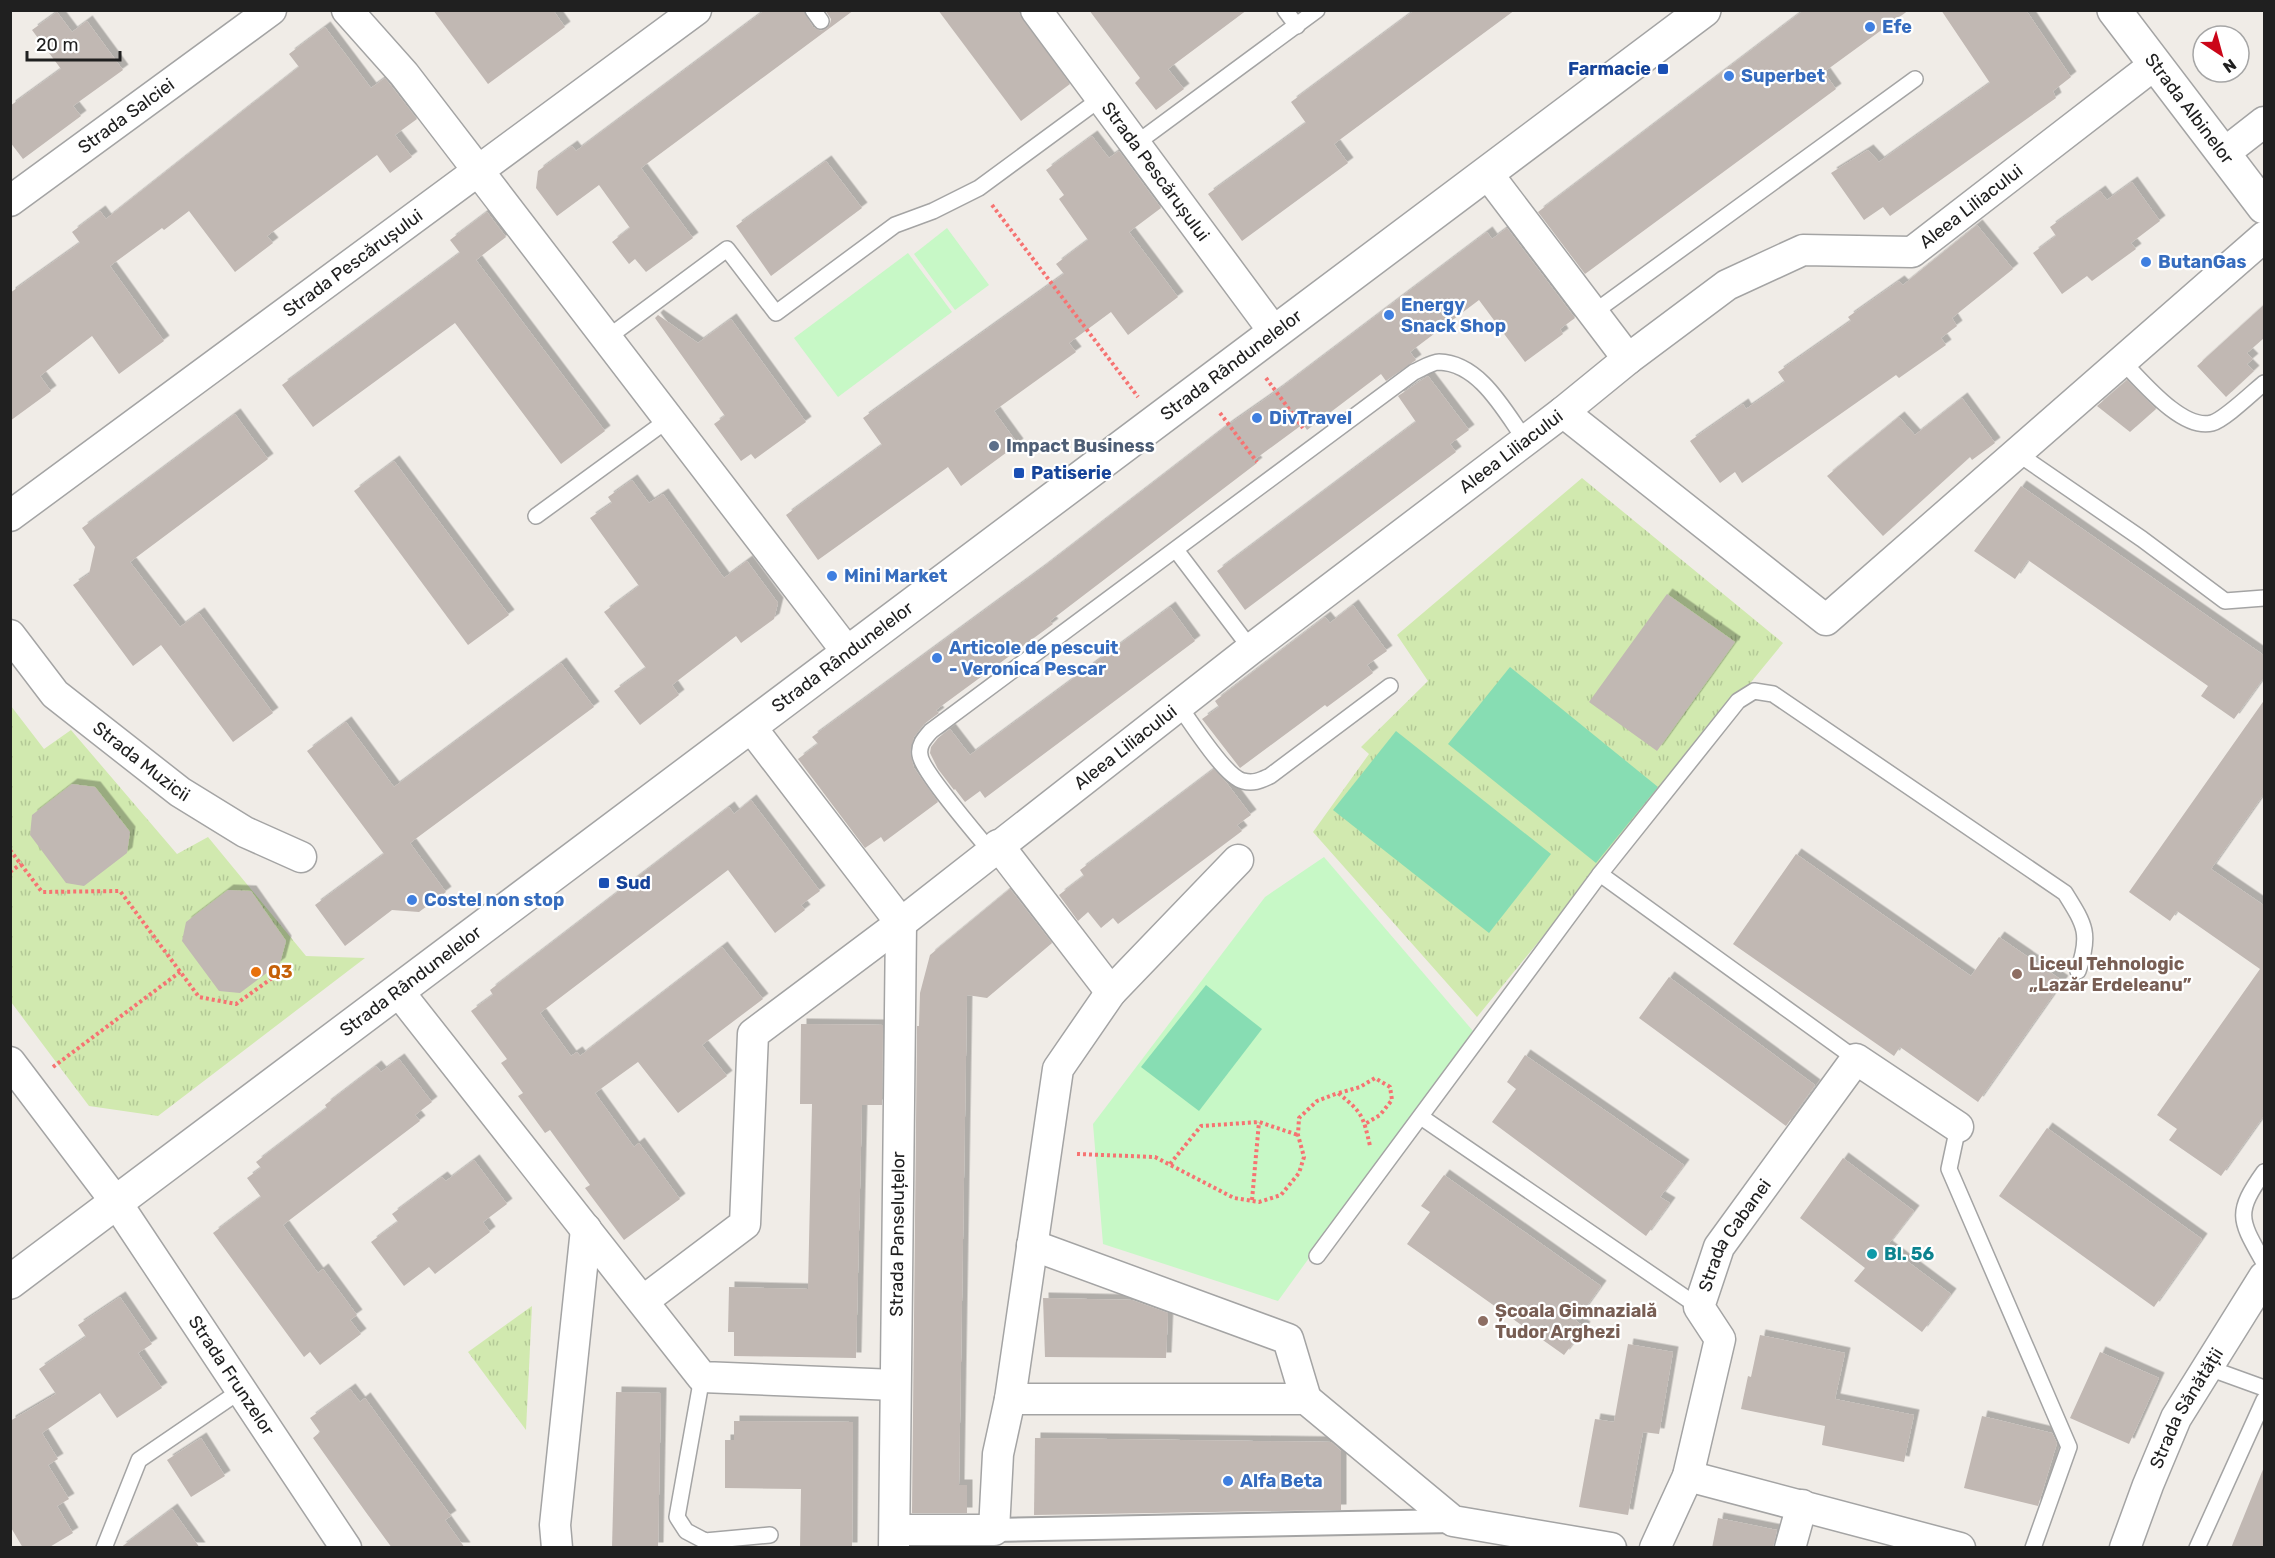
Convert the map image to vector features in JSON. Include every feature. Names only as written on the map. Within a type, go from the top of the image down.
[{"type":"street","name":"Strada Salciei","points":[[10,201],[271,10]]},
{"type":"street","points":[[347,10],[404,74],[848,653]]},
{"type":"street","name":"Strada Pescărușului","points":[[10,516],[696,10]]},
{"type":"street","name":"Strada Pescărușului","points":[[1035,10],[1275,333]]},
{"type":"street","name":"Strada Rândunelelor","points":[[10,1282],[1704,10]]},
{"type":"street","name":"Strada Albinelor","points":[[2114,10],[2265,207]]},
{"type":"street","name":"Aleea Liliacului","points":[[643,1301],[745,1224],[753,1034],[901,923],[1251,649],[1526,441],[1628,359],[1727,285],[1803,250],[1911,252],[2154,65]]},
{"type":"street","points":[[2223,154],[2265,122]]},
{"type":"street","points":[[1487,173],[1628,359]]},
{"type":"street","points":[[1563,412],[1826,620],[2265,237]]},
{"type":"street","name":"Strada Muzicii","points":[[10,634],[56,694],[180,792],[246,832],[301,856]]},
{"type":"street","points":[[750,726],[901,923]]},
{"type":"street","points":[[994,849],[1111,992]]},
{"type":"street","points":[[994,1530],[998,1454],[1010,1399],[1058,1069],[1111,992],[1238,860]]},
{"type":"street","name":"Strada Panseluțelor","points":[[894,1539],[901,923]]},
{"type":"street","points":[[398,991],[702,1377],[895,1385]]},
{"type":"street","points":[[1856,1059],[1958,1127]]},
{"type":"street","name":"Strada Cabanei","points":[[1655,1548],[1688,1476],[1720,1339],[1699,1307],[1719,1247],[1856,1059]]},
{"type":"street","name":"Strada Frunzelor","points":[[19,1073],[116,1203],[346,1548]]},
{"type":"street","points":[[557,1548],[555,1525],[586,1229]]},
{"type":"street","points":[[1032,1245],[1288,1339],[1306,1399],[1453,1521]]},
{"type":"street","name":"Strada Sănătății","points":[[2126,1548],[2148,1485],[2176,1418],[2206,1367],[2265,1277]]},
{"type":"street","points":[[1010,1399],[1306,1399]]},
{"type":"street","points":[[1688,1476],[1960,1548]]},
{"type":"street","points":[[1790,1548],[1802,1505]]},
{"type":"street","points":[[894,1539],[994,1530],[1453,1521],[1611,1548]]},
{"type":"lane","points":[[1285,10],[1296,26]]},
{"type":"lane","points":[[1134,145],[1317,10]]},
{"type":"lane","points":[[1593,313],[1915,79]]},
{"type":"lane","points":[[607,338],[727,249],[776,313],[895,225],[933,211],[979,188],[1100,99]]},
{"type":"lane","points":[[2122,361],[2166,404],[2181,416],[2197,423],[2213,423],[2265,383]]},
{"type":"lane","points":[[994,849],[928,772],[920,755],[922,742],[931,731],[1414,372],[1438,362],[1462,367],[1483,383],[1526,441]]},
{"type":"lane","points":[[536,516],[669,419]]},
{"type":"lane","points":[[2017,453],[2142,539],[2225,601],[2265,598]]},
{"type":"lane","points":[[1176,550],[1251,649]]},
{"type":"lane","points":[[1179,706],[1227,771],[1241,781],[1256,783],[1270,776],[1390,686]]},
{"type":"lane","points":[[1317,1256],[1600,874],[1738,701],[1754,691],[1773,694],[2065,893],[2084,924],[2086,950],[2078,971]]},
{"type":"lane","points":[[1600,874],[1856,1059]]},
{"type":"lane","points":[[1421,1117],[1699,1307]]},
{"type":"lane","points":[[1958,1127],[1949,1169],[2069,1447],[2033,1548]]},
{"type":"lane","points":[[2265,1172],[2254,1185],[2242,1212],[2247,1233],[2265,1263]]},
{"type":"lane","points":[[2206,1367],[2265,1388]]},
{"type":"lane","points":[[702,1377],[677,1516],[686,1531],[705,1540],[770,1535]]},
{"type":"lane","points":[[104,1548],[139,1460],[240,1391]]},
{"type":"lane","points":[[2197,1548],[2265,1400]]},
{"type":"path","points":[[979,188],[1156,422]]},
{"type":"path","points":[[1262,372],[1316,445]]},
{"type":"path","points":[[1215,407],[1270,479]]},
{"type":"path","points":[[10,850],[42,892],[120,891],[199,997],[236,1004],[289,966]]},
{"type":"path","points":[[10,872],[21,864]]},
{"type":"path","points":[[19,1073],[180,972]]},
{"type":"path","points":[[1046,1154],[1155,1156],[1234,1198],[1259,1202],[1281,1195],[1299,1173],[1304,1157],[1298,1135],[1299,1118],[1317,1101],[1360,1087],[1375,1078],[1390,1087],[1392,1100],[1380,1115],[1365,1124]]},
{"type":"path","points":[[1338,1093],[1358,1109],[1365,1124],[1377,1176]]},
{"type":"path","points":[[1170,1164],[1201,1126],[1258,1122],[1298,1135]]},
{"type":"path","points":[[1252,1200],[1258,1122]]},
{"type":"green space","points":[[947,228],[989,285],[955,310],[914,254]]},
{"type":"green space","points":[[908,253],[952,312],[838,397],[794,338]]},
{"type":"green space","points":[[1582,478],[1783,643],[1477,1017],[1313,832],[1369,754],[1361,747],[1428,681],[1397,635]]},
{"type":"green space","points":[[1510,667],[1658,787],[1596,863],[1448,744]]},
{"type":"green space","points":[[11,706],[44,749],[71,730],[177,854],[208,837],[306,956],[365,958],[158,1116],[89,1106],[11,1002]]},
{"type":"green space","points":[[1396,731],[1551,854],[1489,933],[1333,810]]},
{"type":"green space","points":[[1324,857],[1473,1031],[1278,1301],[1103,1244],[1093,1124],[1265,897]]},
{"type":"green space","points":[[1206,985],[1262,1029],[1199,1111],[1141,1067]]},
{"type":"green space","points":[[532,1306],[526,1430],[468,1352]]},
{"type":"building","points":[[433,10],[553,10],[565,27],[488,84]]},
{"type":"building","points":[[765,10],[803,10],[813,27],[821,31],[827,28],[831,19],[825,10],[854,10],[641,168],[693,238],[646,272],[635,259],[629,264],[612,242],[630,228],[599,185],[557,216],[536,188],[538,171],[572,146],[576,151]]},
{"type":"building","points":[[938,10],[1017,10],[1070,84],[1021,121]]},
{"type":"building","points":[[1089,10],[1247,10],[1168,69],[1184,89],[1156,110],[1135,83],[1140,78]]},
{"type":"building","points":[[1415,10],[1515,10],[1334,144],[1348,163],[1242,241],[1208,194],[1306,123],[1291,102]]},
{"type":"building","points":[[1804,10],[1909,10],[1824,72],[1836,89],[1585,274],[1538,212]]},
{"type":"building","points":[[1941,10],[2026,10],[2071,77],[2053,91],[2056,98],[1890,216],[1883,207],[1864,220],[1831,173],[1868,150],[1879,162],[1990,83]]},
{"type":"building","points":[[57,12],[72,32],[87,21],[123,70],[73,106],[81,116],[23,159],[10,142],[10,106],[61,69],[32,30]]},
{"type":"building","points":[[325,27],[371,88],[385,78],[417,119],[395,135],[412,157],[390,173],[377,155],[267,236],[273,243],[235,272],[189,211],[164,230],[162,228],[110,266],[164,341],[119,374],[92,336],[40,376],[51,391],[10,421],[10,293],[80,243],[72,232],[100,211],[106,219],[299,67],[289,54]]},
{"type":"building","points":[[1092,136],[1109,158],[1119,151],[1161,208],[1129,232],[1178,297],[1128,335],[1111,312],[1069,343],[1076,352],[994,411],[1018,444],[961,486],[948,467],[818,560],[786,515],[882,445],[863,418],[1064,274],[1056,264],[1088,240],[1059,199],[1064,195],[1046,170]]},
{"type":"building","points":[[826,161],[862,208],[771,276],[736,226]]},
{"type":"building","points":[[2132,182],[2160,221],[2131,243],[2136,249],[2092,281],[2087,276],[2062,294],[2033,253],[2056,236],[2050,227],[2100,191],[2107,200]]},
{"type":"building","points":[[487,212],[506,237],[476,260],[605,431],[561,464],[455,323],[313,427],[282,385],[460,253],[450,240]]},
{"type":"building","points":[[1977,225],[2013,269],[1952,318],[1957,326],[1941,338],[1946,345],[1899,378],[1896,375],[1742,483],[1735,472],[1720,483],[1690,441],[1743,404],[1746,409],[1785,382],[1778,372],[1851,321],[1848,317],[1899,281],[1903,285]]},
{"type":"building","points":[[1507,228],[1575,318],[1560,329],[1563,334],[1525,362],[1479,300],[1410,352],[1416,360],[1386,381],[1381,374],[1307,430],[1303,424],[1254,460],[1257,463],[1050,621],[1053,624],[936,710],[939,713],[924,724],[914,737],[910,752],[914,768],[938,802],[884,842],[881,837],[865,848],[798,759],[818,744],[812,737],[1041,569],[1228,425],[1278,390],[1487,232],[1492,239]]},
{"type":"building","points":[[2265,304],[2265,337],[2247,353],[2253,359],[2247,364],[2254,371],[2226,397],[2197,366]]},
{"type":"building","points":[[658,315],[698,343],[731,319],[806,422],[755,459],[751,454],[741,461],[714,424],[725,416],[655,318]]},
{"type":"building","points":[[1428,376],[1469,430],[1450,444],[1456,452],[1245,610],[1217,571],[1416,422],[1398,396]]},
{"type":"building","points":[[2127,380],[2156,409],[2130,432],[2097,406]]},
{"type":"building","points":[[1962,398],[1995,443],[1972,460],[1970,457],[1883,536],[1827,476],[1899,417],[1915,435]]},
{"type":"building","points":[[235,414],[268,459],[130,562],[180,627],[199,613],[273,713],[233,742],[161,645],[133,666],[73,585],[89,574],[95,547],[82,528]]},
{"type":"building","points":[[394,461],[509,615],[468,645],[354,491]]},
{"type":"building","points":[[632,480],[649,503],[663,494],[724,578],[747,561],[778,603],[774,619],[741,643],[736,636],[672,685],[679,695],[640,725],[614,691],[646,668],[604,612],[639,586],[590,518],[612,503],[608,497]]},
{"type":"building","points":[[2021,486],[2265,656],[2265,676],[2234,719],[2201,696],[2208,686],[2028,560],[2015,579],[1974,551]]},
{"type":"building","points":[[1667,594],[1735,642],[1657,751],[1589,702]]},
{"type":"building","points":[[1353,605],[1387,651],[1367,665],[1373,673],[1327,707],[1325,705],[1240,768],[1202,719],[1219,707],[1215,701],[1325,617],[1330,623]]},
{"type":"building","points":[[1170,607],[1195,641],[985,798],[980,791],[965,802],[954,790],[938,769],[930,753],[931,747],[938,738],[950,729],[970,755]]},
{"type":"building","points":[[561,663],[594,707],[410,843],[446,892],[419,912],[392,910],[345,946],[315,905],[384,854],[307,751],[346,722],[394,787]]},
{"type":"building","points":[[2265,699],[2265,792],[2211,869],[2265,906],[2265,1114],[2221,1176],[2169,1140],[2177,1129],[2157,1115],[2260,969],[2177,911],[2170,921],[2129,892]]},
{"type":"building","points":[[1214,769],[1251,815],[1237,825],[1242,831],[1118,924],[1113,918],[1101,928],[1088,912],[1078,921],[1059,895],[1084,876],[1080,870]]},
{"type":"building","points":[[72,784],[95,787],[130,832],[127,853],[84,886],[66,883],[30,835],[32,815]]},
{"type":"building","points":[[751,800],[820,891],[801,905],[805,910],[775,933],[728,870],[540,1013],[571,1056],[577,1052],[580,1056],[722,947],[763,999],[702,1045],[727,1076],[678,1113],[638,1062],[595,1093],[634,1147],[639,1143],[680,1199],[624,1240],[585,1188],[590,1185],[550,1130],[545,1133],[518,1096],[523,1093],[501,1063],[507,1059],[471,1011],[493,995],[490,990],[729,807],[734,814]]},
{"type":"building","points":[[1796,854],[1971,976],[1999,937],[2063,981],[1978,1102],[1900,1047],[1894,1056],[1733,944]]},
{"type":"building","points":[[1010,889],[1052,943],[987,998],[967,995],[959,1485],[967,1485],[967,1513],[912,1513],[917,1026],[919,1026],[920,993],[930,955]]},
{"type":"building","points":[[228,890],[251,891],[286,941],[280,963],[240,993],[219,991],[182,941],[186,922]]},
{"type":"building","points":[[1669,977],[1815,1085],[1786,1126],[1639,1018]]},
{"type":"building","points":[[801,1024],[883,1025],[882,1105],[862,1105],[856,1358],[734,1356],[734,1332],[728,1332],[729,1287],[808,1289],[812,1104],[800,1104]]},
{"type":"building","points":[[1525,1055],[1684,1165],[1660,1197],[1670,1203],[1646,1236],[1492,1122],[1516,1089],[1507,1082]]},
{"type":"building","points":[[399,1059],[432,1102],[415,1115],[420,1121],[283,1225],[318,1273],[323,1269],[357,1315],[350,1320],[361,1334],[320,1365],[310,1352],[304,1357],[213,1233],[261,1197],[247,1178],[261,1168],[256,1162],[327,1108],[325,1105],[376,1066],[381,1072]]},
{"type":"building","points":[[2047,1128],[2202,1239],[2154,1307],[1999,1196]]},
{"type":"building","name":"Bl. 56","points":[[1843,1158],[1914,1211],[1887,1246],[1951,1294],[1922,1332],[1854,1281],[1865,1268],[1800,1218]]},
{"type":"building","points":[[474,1160],[507,1204],[483,1222],[490,1232],[435,1274],[429,1267],[404,1286],[371,1242],[398,1222],[392,1214],[442,1177],[446,1181]]},
{"type":"building","points":[[1444,1175],[1601,1286],[1576,1321],[1585,1327],[1564,1355],[1407,1244],[1430,1212],[1421,1206]]},
{"type":"building","points":[[120,1297],[152,1344],[138,1353],[162,1388],[117,1418],[100,1393],[42,1433],[58,1459],[48,1465],[69,1499],[57,1506],[73,1533],[48,1548],[23,1548],[10,1526],[10,1421],[56,1394],[39,1369],[86,1337],[78,1325]]},
{"type":"building","points":[[1043,1298],[1132,1300],[1168,1313],[1166,1358],[1045,1357]]},
{"type":"building","points":[[1760,1335],[1845,1353],[1835,1399],[1914,1415],[1904,1462],[1822,1445],[1825,1426],[1741,1409]]},
{"type":"building","points":[[1628,1344],[1673,1352],[1659,1434],[1643,1432],[1628,1515],[1579,1507],[1595,1419],[1614,1422]]},
{"type":"building","points":[[2100,1352],[2159,1378],[2129,1444],[2070,1418]]},
{"type":"building","points":[[350,1389],[360,1402],[365,1398],[451,1516],[445,1520],[465,1548],[392,1548],[365,1511],[313,1438],[320,1432],[310,1418]]},
{"type":"building","points":[[616,1392],[661,1393],[658,1548],[612,1548]]},
{"type":"building","points":[[1982,1416],[2052,1433],[2057,1443],[2038,1506],[1964,1488]]},
{"type":"building","points":[[734,1421],[853,1422],[852,1548],[800,1548],[801,1489],[725,1488],[725,1440],[734,1440]]},
{"type":"building","points":[[201,1438],[225,1476],[191,1497],[167,1460]]},
{"type":"building","points":[[1035,1438],[1331,1442],[1341,1451],[1341,1510],[1034,1515]]},
{"type":"building","points":[[2264,1467],[2265,1548],[2231,1548]]},
{"type":"building","points":[[172,1509],[200,1548],[120,1548]]},
{"type":"building","points":[[1718,1518],[1777,1530],[1773,1548],[1712,1548]]},
{"type":"place","name":"Efe","points":[[1870,27]]},
{"type":"place","name":"Farmacie","points":[[1663,69]]},
{"type":"place","name":"Superbet","points":[[1729,76]]},
{"type":"place","name":"ButanGas","points":[[2146,262]]},
{"type":"place","name":"Energy Snack Shop","points":[[1389,315]]},
{"type":"place","name":"DivTravel","points":[[1257,418]]},
{"type":"place","name":"Impact Business","points":[[994,446]]},
{"type":"place","name":"Patiserie","points":[[1019,473]]},
{"type":"place","name":"Mini Market","points":[[832,576]]},
{"type":"place","name":"Articole de pescuit - Veronica Pescar","points":[[937,658]]},
{"type":"place","name":"Sud","points":[[604,883]]},
{"type":"place","name":"Costel non stop","points":[[412,900]]},
{"type":"place","name":"Q3","points":[[256,972]]},
{"type":"place","name":"Liceul Tehnologic „Lazăr Erdeleanu”","points":[[2017,974]]},
{"type":"place","name":"Bl. 56","points":[[1872,1254]]},
{"type":"place","name":"Școala Gimnazială Tudor Arghezi","points":[[1483,1321]]},
{"type":"place","name":"Alfa Beta","points":[[1228,1481]]}]
